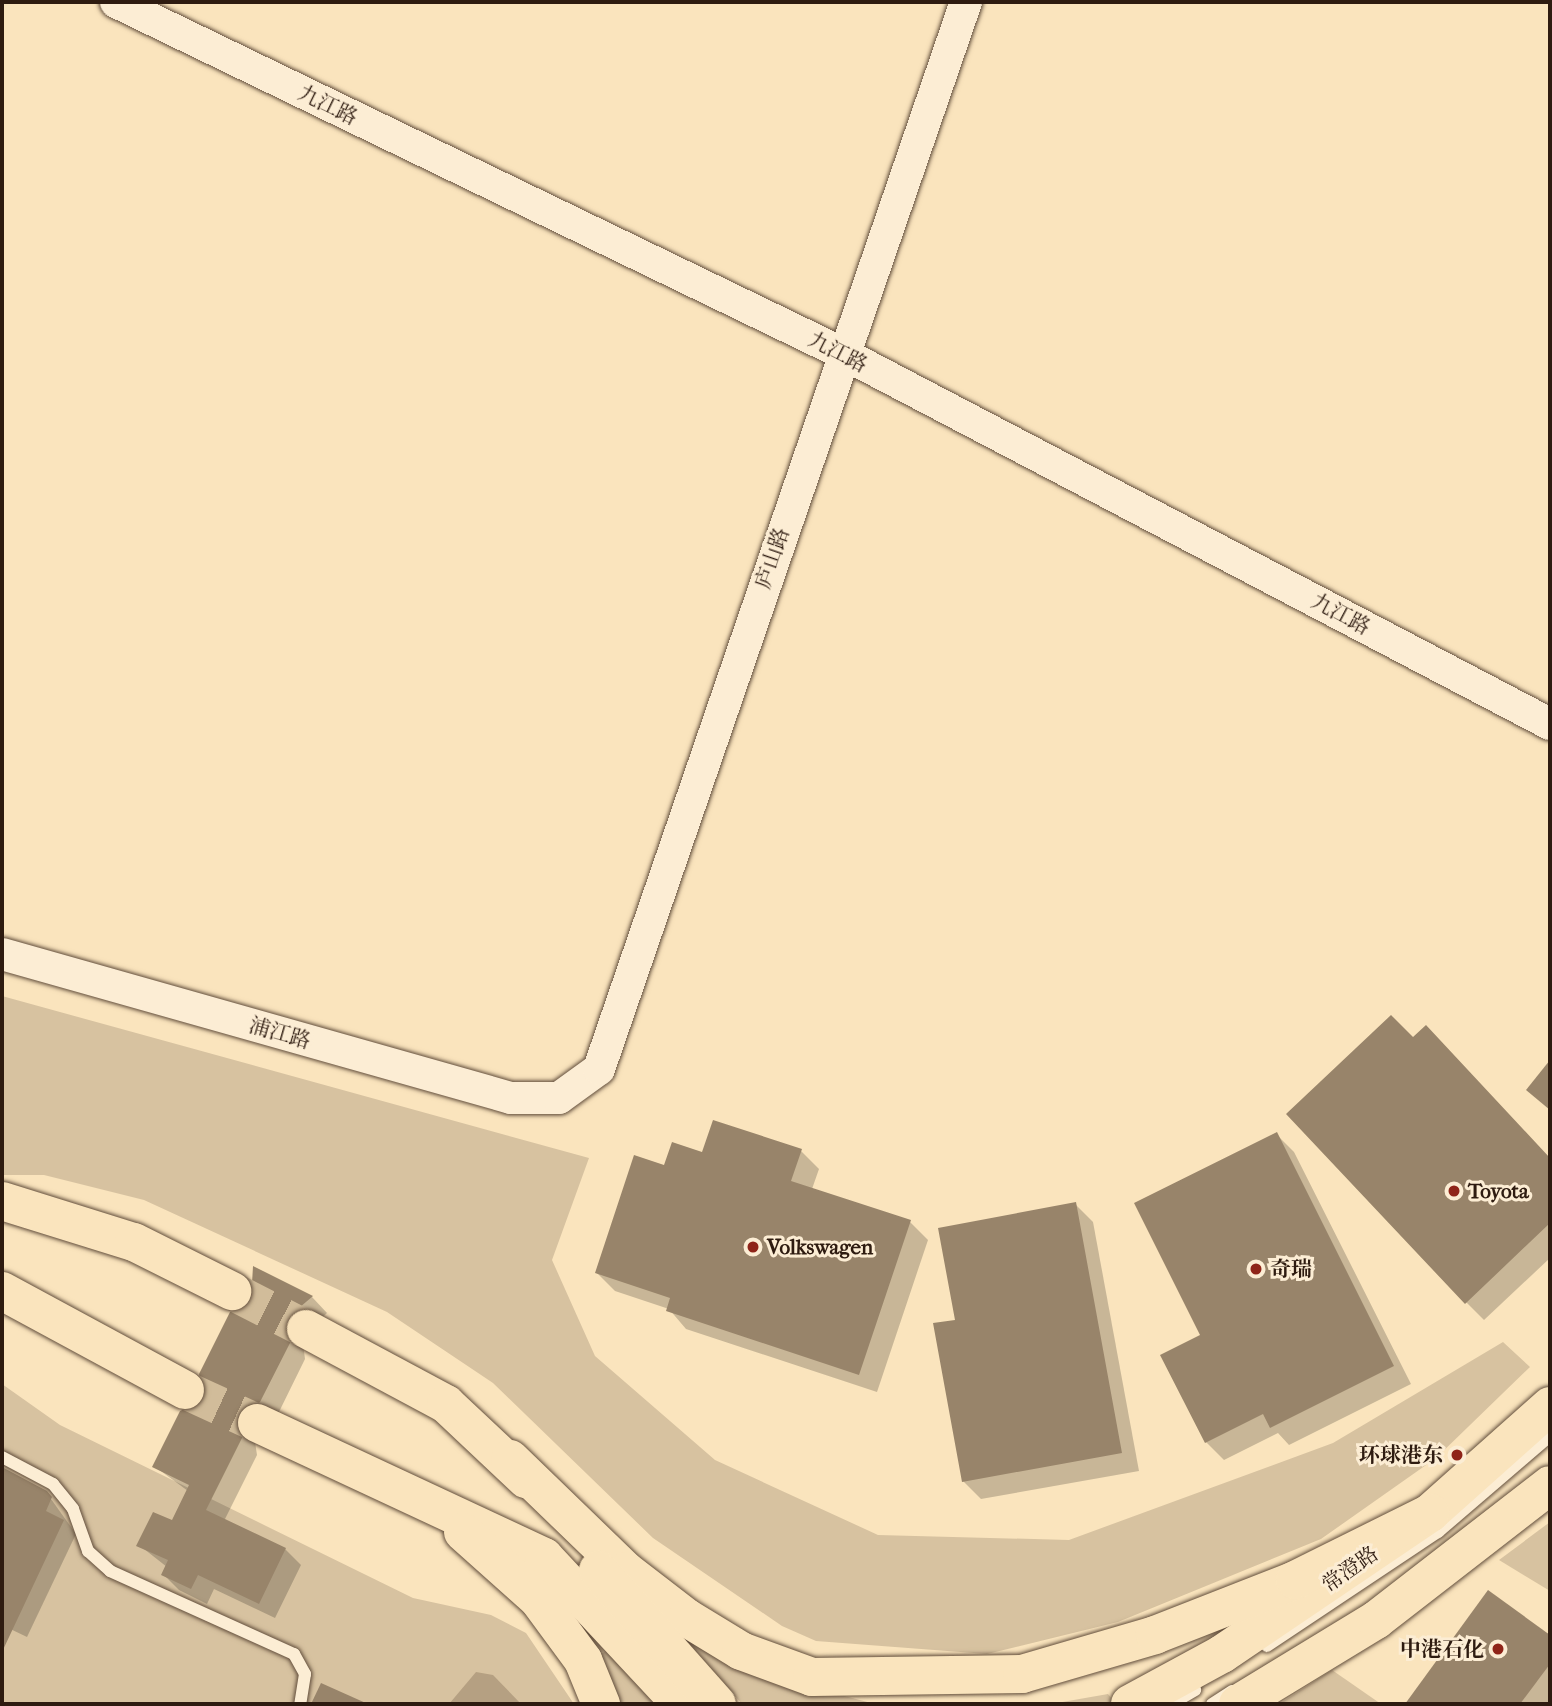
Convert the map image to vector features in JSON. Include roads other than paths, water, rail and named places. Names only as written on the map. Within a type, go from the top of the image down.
[{"type":"main road","points":[[2,1201],[70,1218],[232,1291]]},
{"type":"main road","points":[[2,1211],[70,1218]]},
{"type":"main road","points":[[2,1291],[185,1390]]},
{"type":"main road","points":[[2,1310],[111,1352]]},
{"type":"main road","points":[[306,1329],[446,1404],[510,1459],[626,1571],[687,1618],[741,1651],[812,1677],[1023,1674],[1155,1635],[1282,1585],[1430,1513]]},
{"type":"main road","name":"常澄路","points":[[1130,1704],[1222,1654],[1430,1513],[1550,1406]]},
{"type":"main road","points":[[257,1423],[544,1557],[681,1704]]},
{"type":"main road","points":[[510,1459],[614,1590],[717,1704]]},
{"type":"main road","points":[[1238,1704],[1376,1620],[1548,1476]]},
{"type":"main road","points":[[385,1481],[476,1541],[538,1599],[583,1660],[601,1704]]},
{"type":"street","name":"九江路","points":[[116,2],[842,353],[1550,724]]},
{"type":"street","name":"庐山路","points":[[559,1098],[599,1069],[842,353],[966,2]]},
{"type":"street","name":"浦江路","points":[[2,954],[511,1098],[559,1098]]},
{"type":"lane","points":[[1252,1655],[1437,1532],[1550,1436]]},
{"type":"lane","points":[[2,1457],[53,1484],[73,1509],[88,1551],[110,1571],[294,1654],[305,1674],[300,1704]]},
{"type":"lane","points":[[1382,1594],[1462,1541],[1548,1476]]},
{"type":"lane","points":[[1212,1704],[1337,1625]]},
{"type":"lane","points":[[1171,1704],[1206,1683]]},
{"type":"tunnel","points":[[232,1291],[306,1329]]},
{"type":"tunnel","points":[[185,1390],[257,1423]]},
{"type":"place","name":"Toyota","points":[[1454,1191]]},
{"type":"place","name":"Volkswagen","points":[[753,1247]]},
{"type":"place","name":"奇瑞","points":[[1256,1269]]},
{"type":"place","name":"环球港东","points":[[1457,1455]]},
{"type":"place","name":"中港石化","points":[[1498,1649]]}]
